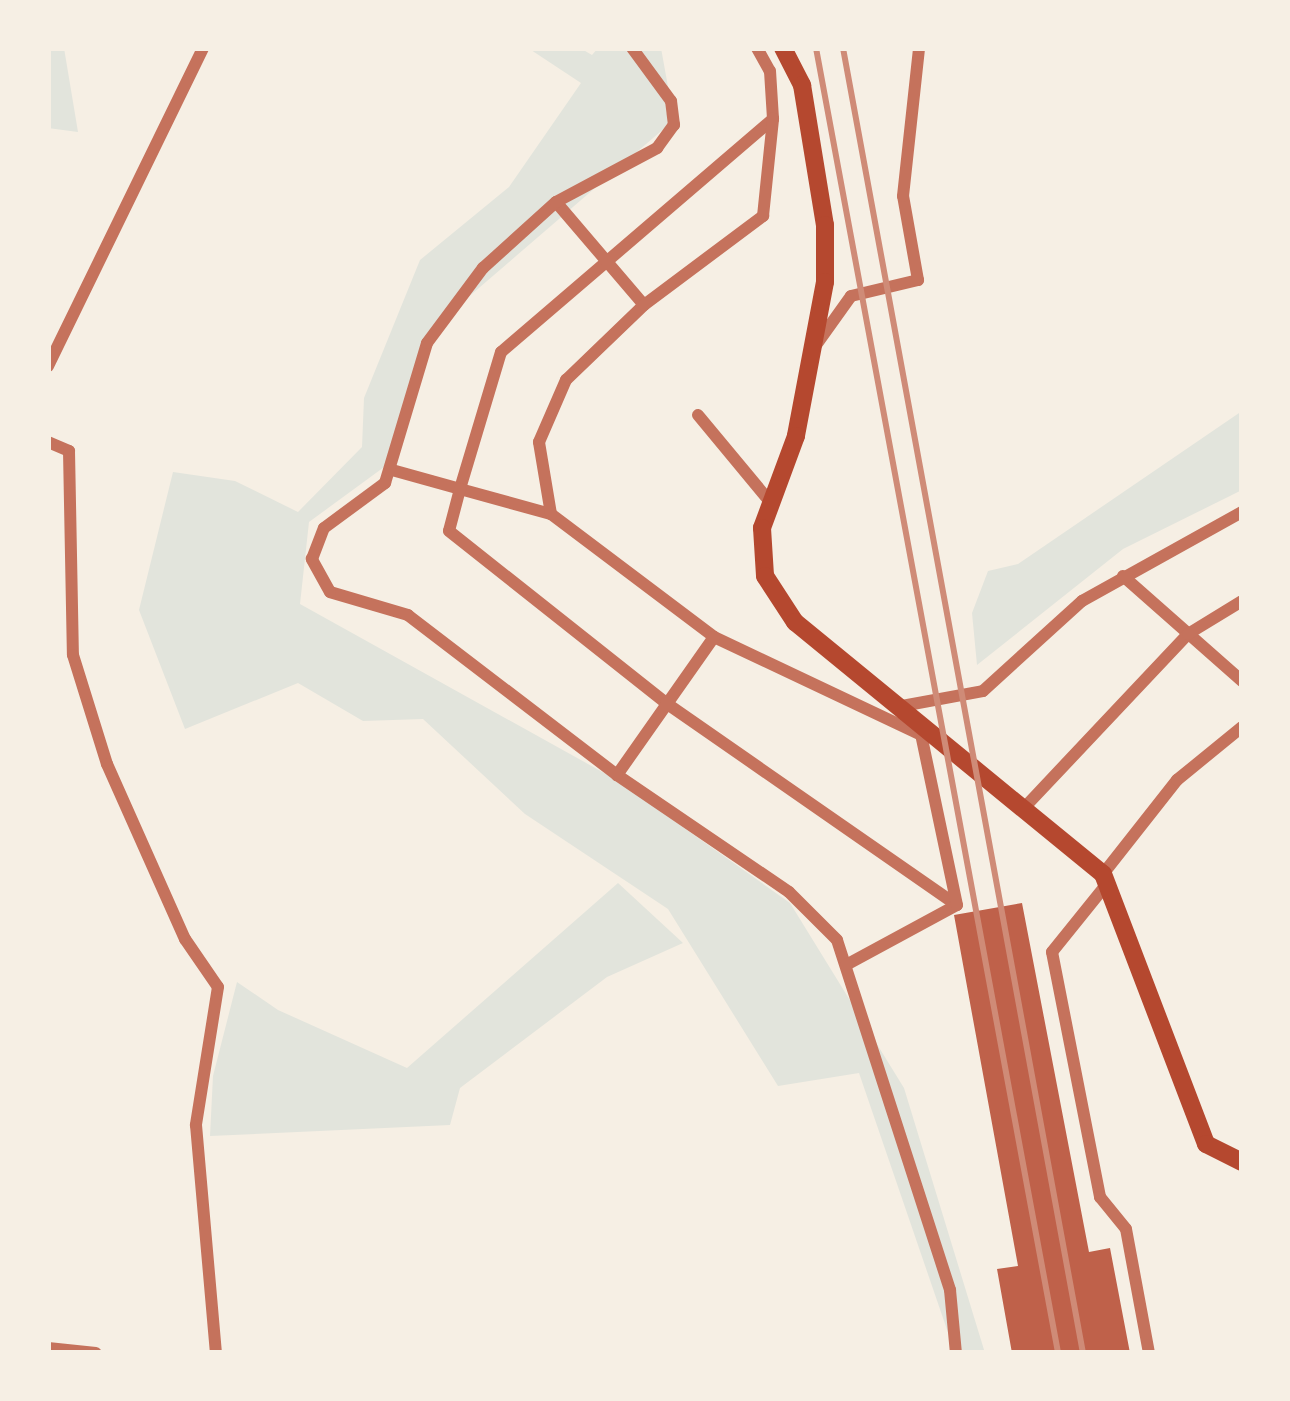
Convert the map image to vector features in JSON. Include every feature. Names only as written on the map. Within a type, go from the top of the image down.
[{"type":"main road","points":[[783,48],[802,85],[825,224],[815,346],[796,436],[760,548],[778,603],[902,706],[920,729],[1024,808],[1104,879],[1206,1144],[1242,1162]]},
{"type":"street","points":[[48,366],[203,48]]},
{"type":"street","points":[[632,48],[671,101],[674,125],[658,148],[556,202],[483,268],[427,343],[392,470],[324,528],[311,559],[315,576],[330,592],[408,615],[462,650],[616,775],[789,892],[837,940],[950,1290],[956,1353]]},
{"type":"street","points":[[551,514],[537,464],[545,418],[595,346],[763,216],[773,118],[770,71],[757,48]]},
{"type":"street","points":[[815,346],[851,296],[906,287],[918,280],[903,196],[919,48]]},
{"type":"street","points":[[773,118],[501,352],[449,531],[666,704],[957,905]]},
{"type":"street","points":[[556,202],[644,305]]},
{"type":"street","points":[[698,415],[771,503]]},
{"type":"street","points":[[48,442],[70,451],[73,656],[100,742],[185,939],[218,987],[196,1125],[216,1353]]},
{"type":"street","points":[[392,470],[551,514],[714,637],[920,729],[957,905]]},
{"type":"street","points":[[902,706],[983,692],[1082,601],[1242,512]]},
{"type":"street","points":[[1123,577],[1242,681]]},
{"type":"street","points":[[1024,808],[1188,634],[1242,601]]},
{"type":"street","points":[[616,775],[714,637]]},
{"type":"street","points":[[1149,1353],[1126,1229],[1100,1197],[1052,952],[1177,780],[1242,727]]},
{"type":"street","points":[[846,965],[957,905]]},
{"type":"street","points":[[48,1348],[96,1353]]},
{"type":"shaded area","points":[[48,48],[64,48],[78,132],[48,128]]},
{"type":"shaded area","points":[[528,48],[580,48],[592,55],[598,48],[661,48],[674,120],[437,324],[391,462],[309,522],[300,604],[615,779],[790,903],[904,1088],[985,1353],[955,1353],[859,1073],[778,1086],[668,909],[525,814],[423,719],[363,721],[298,683],[185,729],[139,610],[173,472],[235,481],[298,512],[362,447],[364,398],[420,260],[509,187],[581,83]]},
{"type":"shaded area","points":[[1242,411],[1242,490],[1123,549],[977,665],[972,613],[988,571],[1018,564]]},
{"type":"shaded area","points":[[618,883],[683,943],[607,977],[460,1088],[450,1125],[210,1136],[213,1076],[237,982],[278,1010],[407,1068]]},
{"type":"building","points":[[1022,903],[1089,1252],[1110,1248],[1130,1353],[1012,1353],[997,1269],[1018,1266],[954,915]]},
{"type":"railway","points":[[816,48],[1058,1353]]},
{"type":"railway","points":[[843,48],[1083,1353]]}]
